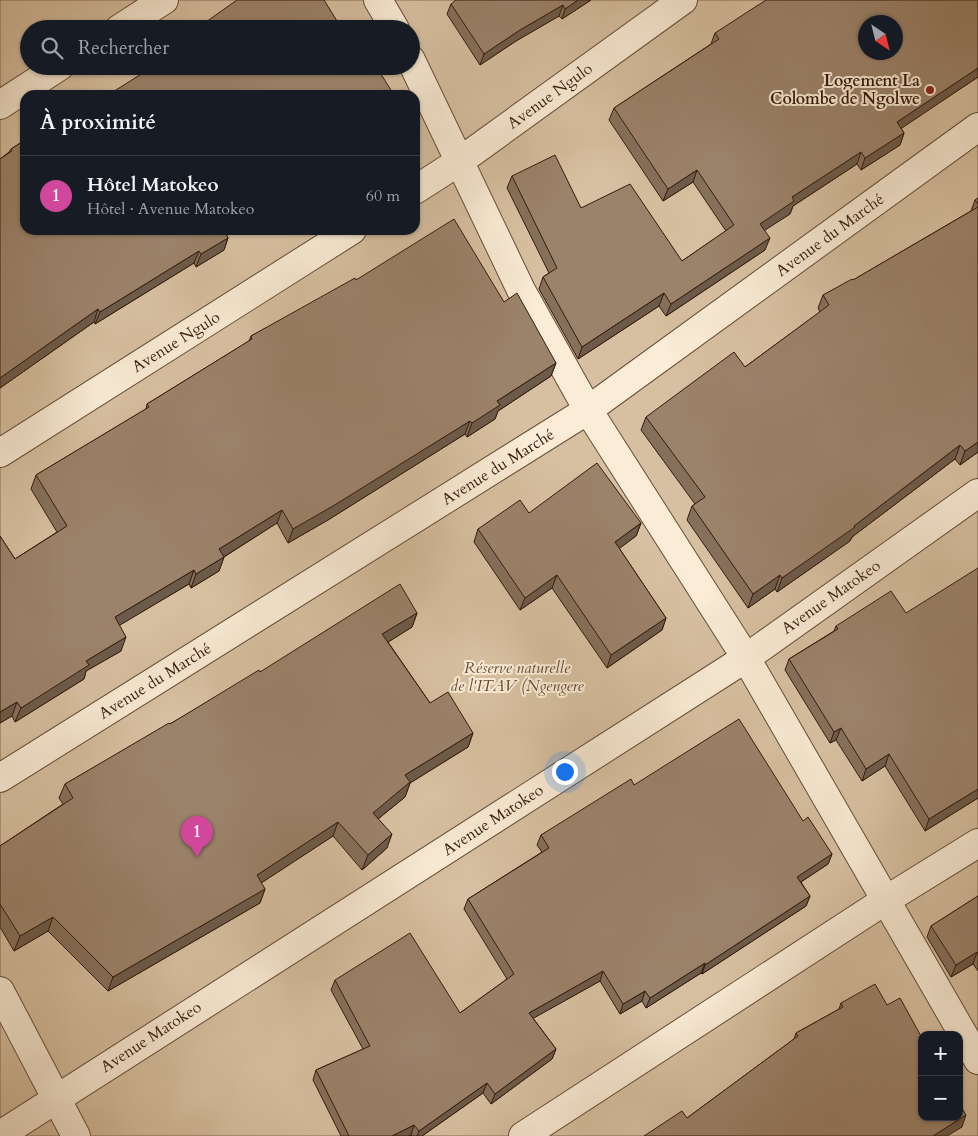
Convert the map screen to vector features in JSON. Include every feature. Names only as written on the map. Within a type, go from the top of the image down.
[{"type":"street","points":[[133,20],[164,0]]},
{"type":"street","points":[[378,0],[390,20]]},
{"type":"street","name":"Avenue Ngulo","points":[[420,187],[460,161],[683,0]]},
{"type":"street","points":[[23,90],[46,75]]},
{"type":"street","points":[[418,75],[521,290],[588,410],[746,658],[978,1060]]},
{"type":"street","points":[[0,105],[20,92]]},
{"type":"street","name":"Avenue du Marché","points":[[0,778],[588,410],[978,127]]},
{"type":"street","name":"Avenue Ngulo","points":[[0,453],[344,235]]},
{"type":"street","name":"Avenue Matokeo","points":[[0,1135],[746,658],[978,493]]},
{"type":"street","points":[[523,1136],[886,900],[978,843]]},
{"type":"street","points":[[0,991],[76,1136]]},
{"type":"green space","name":"Réserve naturelle de l'ITAV (Ngengere","points":[[0,0],[978,0],[978,1136],[0,1136]]},
{"type":"building","points":[[237,0],[324,0],[336,20],[209,20]]},
{"type":"building","points":[[456,0],[578,0],[565,9],[563,5],[484,54],[451,4]]},
{"type":"building","points":[[766,0],[978,0],[978,68],[897,122],[904,133],[865,158],[861,152],[792,197],[794,201],[760,224],[770,238],[671,304],[664,293],[582,347],[543,277],[557,268],[512,176],[555,155],[581,208],[630,184],[682,261],[734,225],[697,170],[668,189],[614,108],[719,39],[715,33]]},
{"type":"building","points":[[140,75],[382,75],[391,90],[116,90]]},
{"type":"building","points":[[20,143],[20,235],[226,235],[228,238],[201,254],[199,251],[100,312],[98,309],[0,378],[0,159],[12,151],[11,149]]},
{"type":"building","points":[[978,207],[978,442],[965,451],[960,445],[855,527],[782,578],[780,575],[753,594],[692,506],[705,497],[646,417],[734,352],[745,367],[829,305],[823,295],[853,280]]},
{"type":"building","points":[[454,219],[504,302],[517,293],[556,363],[497,401],[500,405],[472,423],[470,421],[293,529],[282,510],[219,549],[224,557],[196,574],[194,570],[115,617],[126,637],[86,661],[89,665],[21,708],[17,702],[0,712],[0,536],[15,559],[67,526],[36,475],[149,407],[147,404],[252,339],[251,336],[355,278],[356,280]]},
{"type":"building","points":[[597,463],[641,523],[615,542],[666,618],[611,655],[557,575],[525,598],[478,529],[520,500],[529,513]]},
{"type":"building","points":[[978,568],[978,789],[929,819],[889,754],[866,769],[841,728],[834,732],[789,659],[838,629],[836,626],[891,591],[906,613]]},
{"type":"building","points":[[400,584],[417,613],[382,634],[430,703],[448,692],[473,733],[405,775],[410,782],[373,813],[392,834],[368,855],[338,822],[257,875],[265,889],[113,977],[53,917],[20,936],[0,904],[0,846],[73,798],[65,784],[259,670],[260,672]]},
{"type":"building","points":[[739,719],[803,821],[808,817],[832,854],[797,877],[810,896],[705,965],[705,963],[650,998],[645,991],[623,1004],[603,971],[529,1013],[556,1049],[495,1094],[487,1083],[419,1131],[414,1125],[392,1136],[349,1136],[316,1070],[370,1046],[335,980],[410,933],[460,1013],[514,974],[468,899],[549,848],[541,835],[631,779],[634,785]]},
{"type":"building","points":[[978,896],[978,953],[956,965],[931,926]]},
{"type":"building","points":[[875,984],[887,1005],[900,998],[918,1031],[918,1121],[957,1121],[933,1136],[644,1136],[682,1111],[687,1118],[798,1036],[796,1033],[843,1007],[841,1003]]},
{"type":"place","name":"Logement La Colombe de Ngolwe","points":[[930,90]]},
{"type":"place","name":"Hôtel Matokeo","points":[[197,857]]}]
